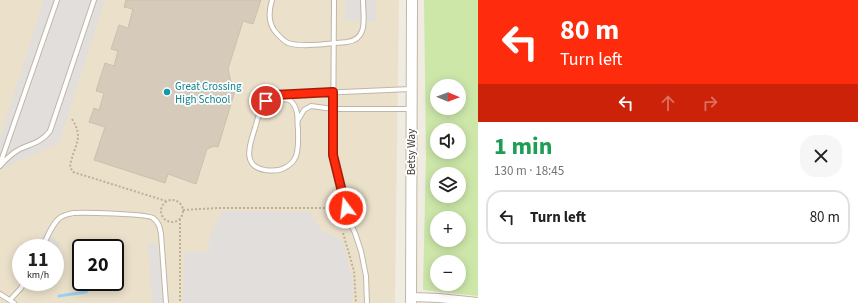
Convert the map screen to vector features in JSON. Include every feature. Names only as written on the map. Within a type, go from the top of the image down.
[{"type":"street","name":"Betsy Way","points":[[411,300],[412,0]]},
{"type":"street","points":[[411,300],[439,298],[478,302]]},
{"type":"lane","points":[[0,165],[57,0]]},
{"type":"lane","points":[[0,165],[10,155],[19,149],[42,139],[50,131],[94,0]]},
{"type":"lane","points":[[272,0],[270,8],[270,21],[274,30],[283,40],[290,44],[299,45],[354,41],[359,38],[362,34],[363,0]]},
{"type":"lane","points":[[334,0],[332,109],[333,155],[349,220],[361,251],[366,276],[367,303]]},
{"type":"lane","points":[[259,116],[268,106],[276,100],[281,99],[290,101],[297,113],[298,145],[296,156],[286,167],[270,170],[261,169],[254,165],[248,152],[259,116],[263,105],[274,95],[412,89]]},
{"type":"lane","points":[[298,122],[300,114],[309,106],[332,109],[411,109]]},
{"type":"lane","points":[[46,239],[54,224],[62,217],[73,214],[139,214],[152,217],[158,223],[162,234],[166,303]]},
{"type":"lane","points":[[0,294],[12,302],[19,291]]},
{"type":"path","points":[[72,119],[79,132],[70,167],[73,172],[166,202]]},
{"type":"path","points":[[180,218],[175,221],[169,221],[163,216],[162,206],[166,202],[173,200],[178,201],[183,210],[180,218],[180,303]]},
{"type":"path","points":[[183,210],[218,208],[332,208],[339,215]]},
{"type":"path","points":[[344,233],[354,271],[356,303]]},
{"type":"shaded area","points":[[0,0],[399,0],[395,303],[0,303]]},
{"type":"shaded area","points":[[44,0],[105,0],[59,143],[0,170],[0,138]]},
{"type":"shaded area","points":[[345,0],[376,0],[376,22],[345,20]]},
{"type":"shaded area","points":[[222,211],[312,212],[312,218],[323,232],[343,240],[354,288],[352,303],[183,303],[184,252],[208,252],[210,236]]},
{"type":"shaded area","points":[[45,230],[55,239],[40,239]]},
{"type":"shaded area","points":[[149,243],[162,247],[166,303],[152,303]]},
{"type":"green space","points":[[424,0],[478,0],[478,296],[432,291],[466,291],[466,255],[430,255],[430,291],[423,290],[426,156]]},
{"type":"building","name":"Great Crossing High School","points":[[126,0],[261,0],[253,24],[243,21],[228,69],[231,82],[237,84],[218,147],[214,146],[207,149],[196,184],[168,174],[165,183],[94,160],[105,127],[89,122],[94,108],[99,110],[104,93],[96,91],[105,63],[114,66],[118,51],[111,49],[119,25],[128,28],[133,9],[124,7]]},
{"type":"waterway","points":[[59,296],[87,291]]},
{"type":"place","name":"Great Crossing High School","points":[[167,92]]},
{"type":"route","points":[[266,101],[274,95],[333,92],[333,155],[346,208]]}]
